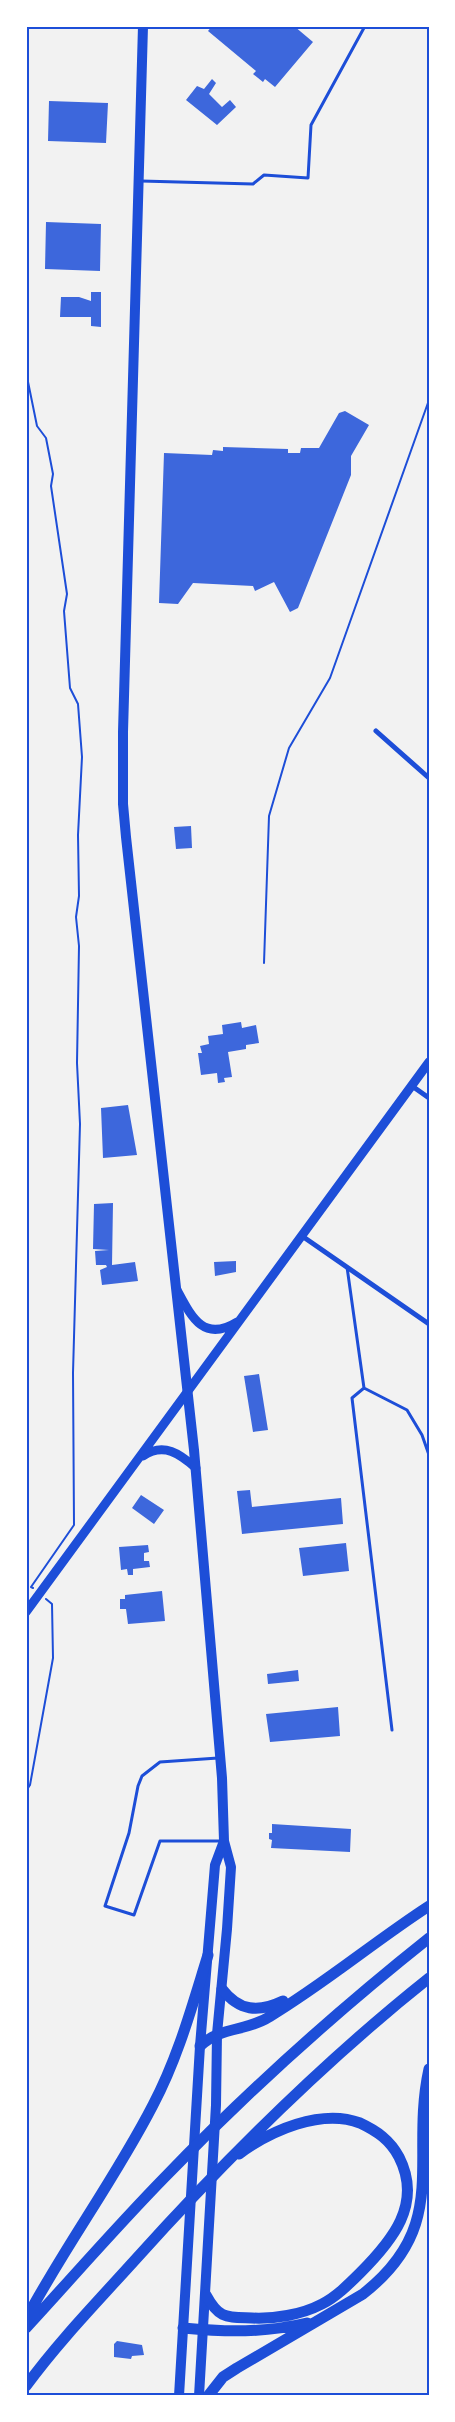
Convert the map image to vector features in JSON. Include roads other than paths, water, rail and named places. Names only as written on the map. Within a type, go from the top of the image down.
[{"type":"highway","points":[[200,2046],[209,2037],[268,2018],[429,1906]]},
{"type":"highway","points":[[26,2328],[164,2178],[246,2096],[366,1988],[429,1938]]},
{"type":"highway","points":[[26,2319],[42,2288],[87,2220],[153,2104],[179,2047],[208,1955]]},
{"type":"highway","points":[[26,2386],[161,2230],[217,2170],[244,2147],[321,2070],[429,1978]]},
{"type":"highway","points":[[222,1989],[230,1999],[244,2008],[269,2008],[312,1987]]},
{"type":"highway","points":[[208,2396],[222,2377],[363,2294],[376,2284],[398,2259],[414,2230],[422,2195],[423,2101],[429,2069]]},
{"type":"highway","points":[[206,2295],[214,2310],[223,2317],[267,2319],[310,2310],[323,2304],[348,2284],[381,2250],[394,2234],[406,2209],[407,2180],[396,2152],[385,2138],[372,2128],[355,2122],[322,2119],[302,2123],[244,2147]]},
{"type":"highway","points":[[183,2328],[240,2333],[264,2331],[319,2321]]},
{"type":"main road","points":[[143,26],[123,732],[123,804],[196,1468],[221,1757],[224,1842],[231,1867],[217,2034],[216,2105],[199,2396]]},
{"type":"main road","points":[[26,1612],[141,1458],[429,1062]]},
{"type":"main road","points":[[175,1286],[195,1322],[205,1328],[221,1329],[241,1319]]},
{"type":"main road","points":[[141,1458],[149,1452],[169,1450],[179,1453],[196,1468]]},
{"type":"main road","points":[[179,2396],[200,2046],[215,1864],[224,1842]]},
{"type":"street","points":[[376,731],[429,778]]},
{"type":"street","points":[[412,1086],[429,1098]]},
{"type":"street","points":[[302,1236],[429,1324]]},
{"type":"lane","points":[[138,181],[253,184],[264,175],[308,178],[311,125],[365,26]]},
{"type":"lane","points":[[347,1267],[364,1388]]},
{"type":"lane","points":[[364,1388],[407,1410],[422,1435],[429,1455]]},
{"type":"lane","points":[[364,1388],[352,1398],[392,1730]]},
{"type":"lane","points":[[221,1757],[160,1762],[142,1776],[138,1786],[129,1833],[105,1906],[134,1915],[160,1841],[224,1842]]}]
